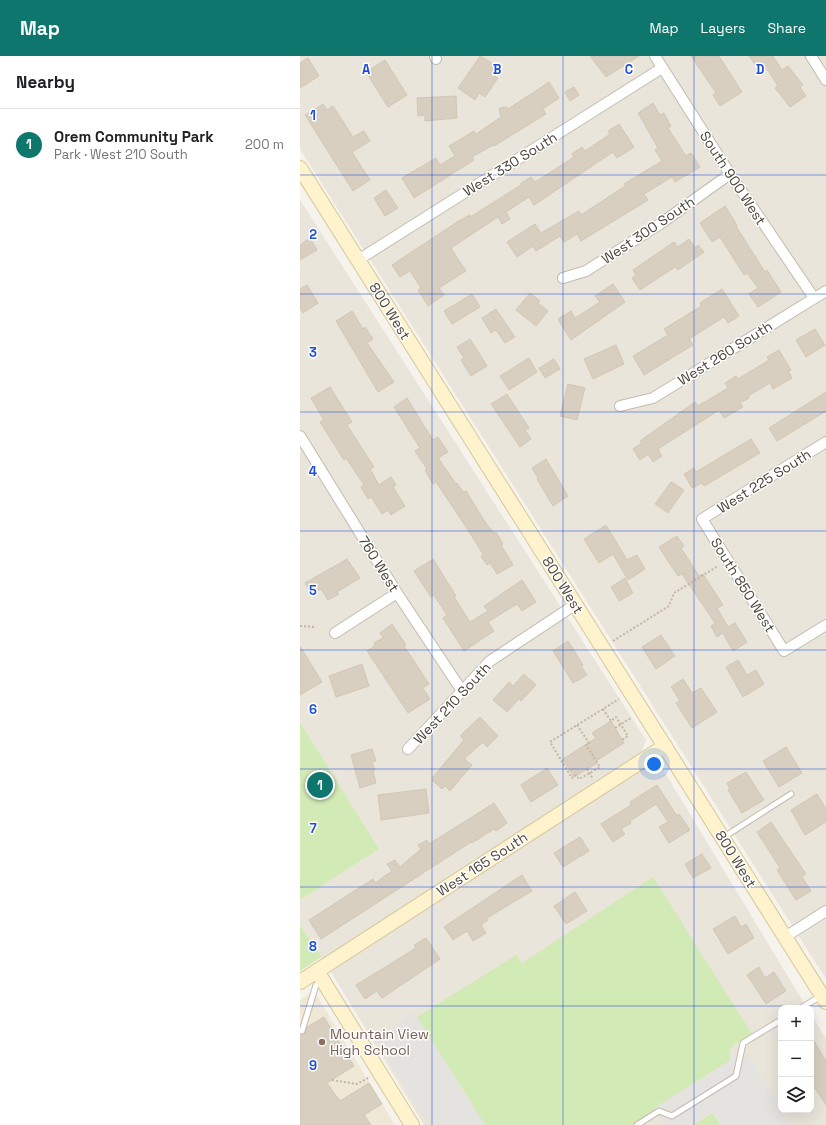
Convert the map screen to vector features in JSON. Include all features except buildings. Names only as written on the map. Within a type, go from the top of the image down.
[{"type":"street","name":"South 900 West","points":[[655,56],[730,174],[814,298]]},
{"type":"street","points":[[811,56],[826,80]]},
{"type":"street","name":"West 330 South","points":[[358,260],[662,68]]},
{"type":"street","name":"800 West","points":[[300,168],[824,998]]},
{"type":"street","name":"West 300 South","points":[[562,278],[586,271],[660,224],[730,174]]},
{"type":"street","name":"West 260 South","points":[[620,406],[653,398],[826,291]]},
{"type":"street","name":"760 West","points":[[300,436],[397,593],[462,691]]},
{"type":"street","name":"West 225 South","points":[[702,519],[826,442]]},
{"type":"street","name":"South 850 West","points":[[702,519],[784,651],[826,625]]},
{"type":"street","points":[[335,633],[397,593]]},
{"type":"street","name":"West 210 South","points":[[408,750],[490,661],[576,604]]},
{"type":"street","name":"West 165 South","points":[[300,982],[316,978],[665,746]]},
{"type":"street","points":[[785,937],[826,911]]},
{"type":"street","points":[[316,978],[412,1125]]},
{"type":"lane","points":[[723,838],[791,794]]},
{"type":"lane","points":[[302,1031],[316,978]]},
{"type":"lane","points":[[808,1005],[824,998]]},
{"type":"lane","points":[[637,1125],[659,1112],[672,1116],[736,1076],[743,1044],[778,1022]]},
{"type":"path","points":[[613,641],[669,606],[674,593],[718,566]]},
{"type":"path","points":[[300,626],[315,627]]},
{"type":"path","points":[[578,725],[589,743],[586,745],[600,767],[579,779],[576,776],[572,778],[550,742],[619,699]]},
{"type":"path","points":[[603,709],[611,721],[616,717],[628,736],[622,740]]},
{"type":"path","points":[[615,728],[631,718]]},
{"type":"path","points":[[587,769],[595,781]]},
{"type":"path","points":[[332,1080],[357,1084],[372,1076]]},
{"type":"shaded area","points":[[300,56],[826,56],[826,979],[300,149]]},
{"type":"shaded area","points":[[300,200],[646,740],[642,751],[653,767],[661,766],[805,1005],[778,1005],[778,1113],[814,1113],[814,1019],[826,1039],[826,1125],[424,1125],[322,957],[300,925],[300,900],[379,849],[300,722]]},
{"type":"shaded area","name":"Mountain View High School","points":[[314,991],[395,1125],[300,1125],[300,1000]]},
{"type":"shaded area","points":[[414,1012],[485,1125],[429,1125],[375,1039]]},
{"type":"shaded area","points":[[745,1051],[778,1104],[778,1113],[784,1113],[791,1125],[722,1125],[713,1111],[690,1125],[664,1125],[654,1108]]},
{"type":"green space","points":[[300,722],[379,849],[300,900]]},
{"type":"green space","points":[[653,877],[752,1034],[735,1044],[729,1051],[731,1068],[635,1125],[485,1125],[417,1017],[516,955],[522,963]]},
{"type":"green space","points":[[300,925],[322,957],[300,971]]},
{"type":"green space","points":[[713,1113],[721,1125],[693,1125]]},
{"type":"place","name":"Orem Community Park","points":[[320,785]]},
{"type":"place","name":"Mountain View High School","points":[[322,1042]]}]
